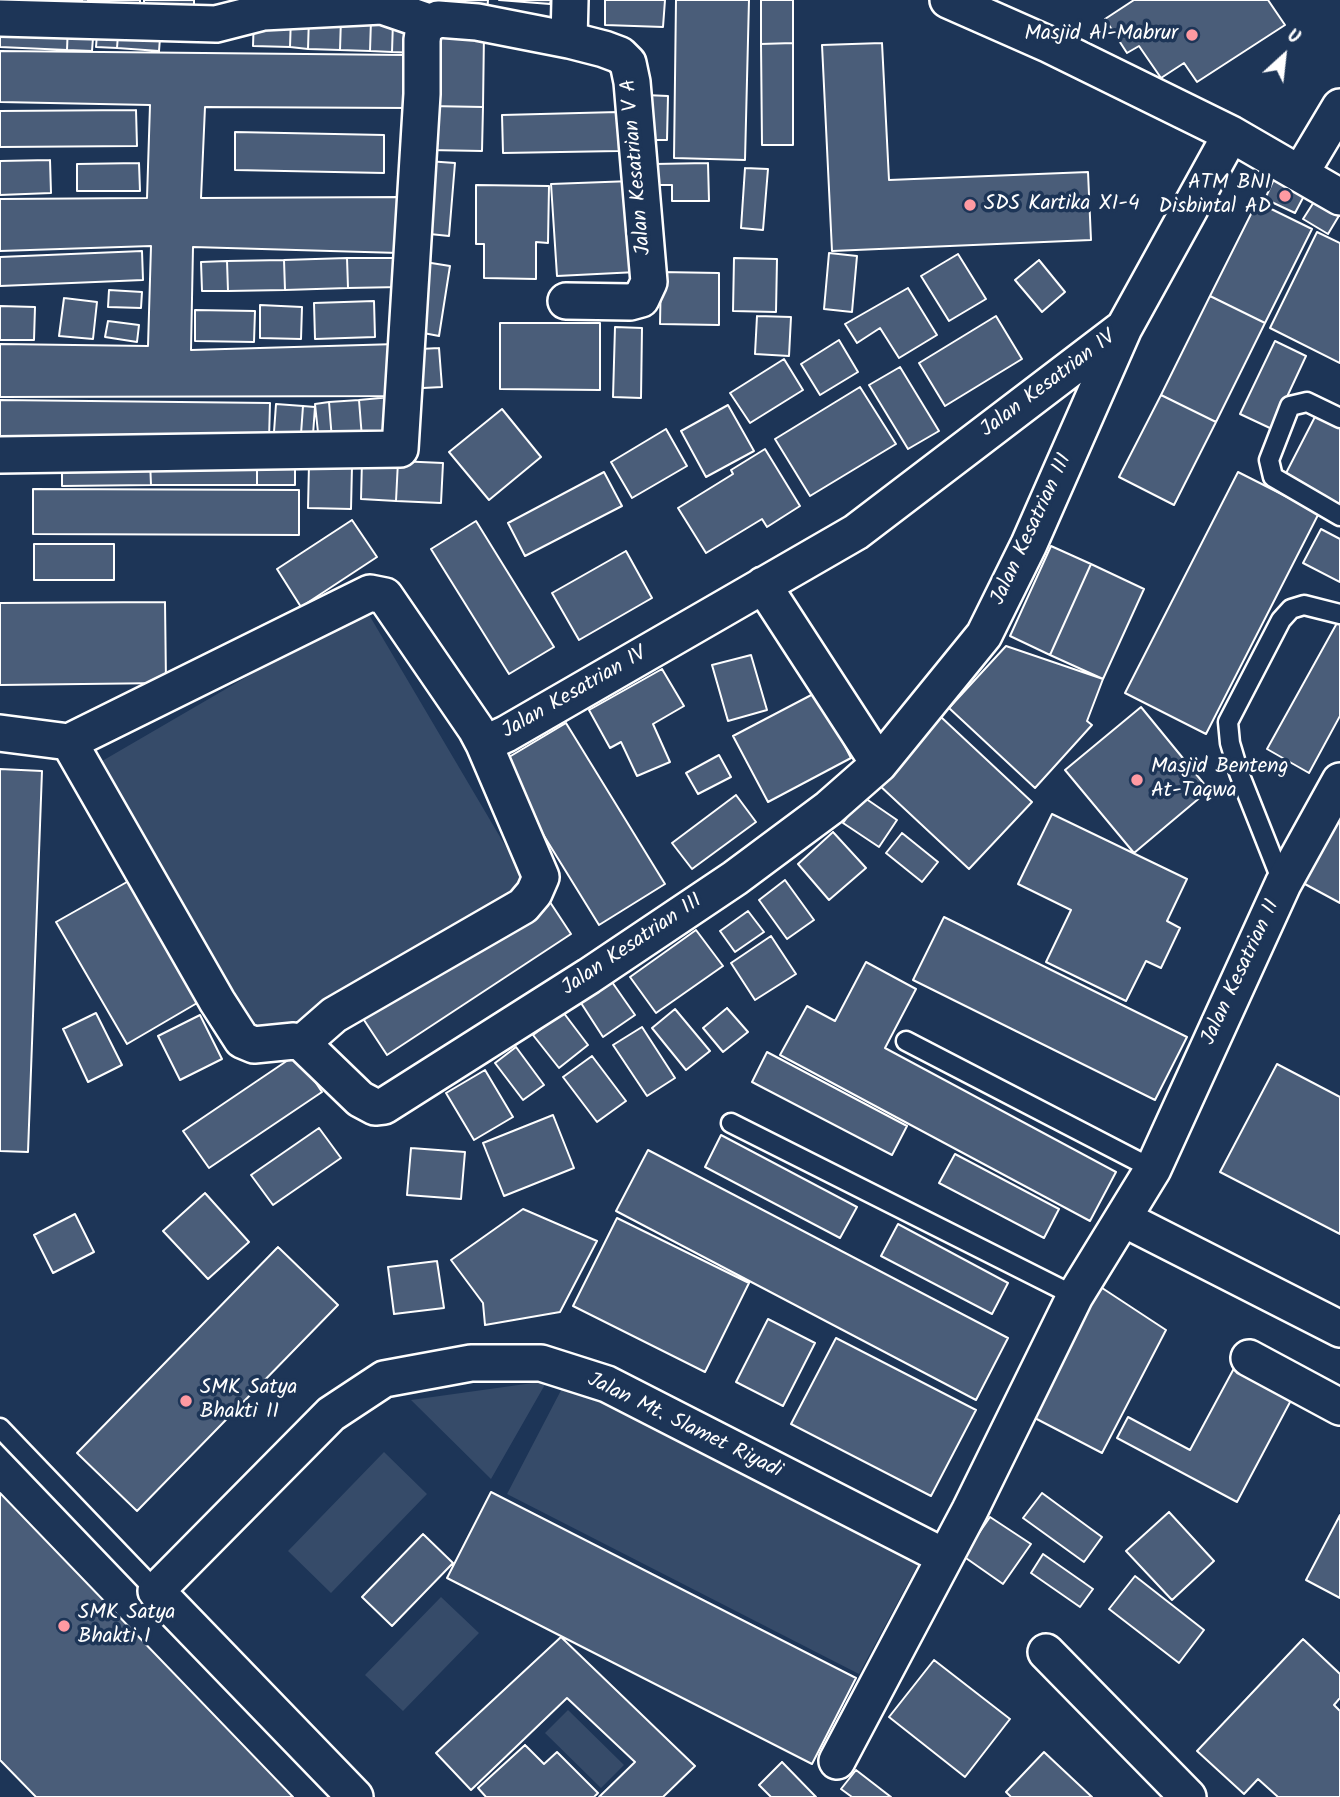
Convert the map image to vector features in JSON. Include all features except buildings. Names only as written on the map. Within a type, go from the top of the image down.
[{"type":"street","points":[[0,455],[400,449],[424,27],[438,19],[477,22],[569,40],[570,0]]},
{"type":"street","points":[[948,0],[1050,45],[1231,134],[1340,197]]},
{"type":"street","points":[[0,18],[216,24],[263,12],[382,6],[429,22]]},
{"type":"street","name":"Jalan Kesatrian V A","points":[[566,302],[629,302],[641,299],[649,282],[632,82],[628,63],[620,55],[569,40]]},
{"type":"street","points":[[1300,174],[1340,107]]},
{"type":"street","name":"Jalan Kesatrian III","points":[[302,1043],[360,1099],[375,1107],[384,1106],[589,976],[735,878],[829,808],[879,764],[984,635],[1029,544],[1124,328],[1231,134]]},
{"type":"street","name":"Jalan Kesatrian IV","points":[[69,742],[370,593],[385,596],[477,729],[484,744],[517,728],[856,532],[1124,328]]},
{"type":"street","points":[[764,585],[879,764]]},
{"type":"street","points":[[0,733],[69,742],[237,1034],[242,1040],[254,1045],[294,1041],[302,1043],[334,1015],[523,906],[534,893],[541,877],[484,744]]},
{"type":"street","name":"Jalan Kesatrian II","points":[[837,1761],[945,1557],[1075,1296],[1153,1169],[1283,884],[1340,781]]},
{"type":"street","points":[[1124,1219],[1340,1329]]},
{"type":"street","points":[[1249,1358],[1340,1407]]},
{"type":"street","name":"Jalan Mt. Slamet Riyadi","points":[[156,1591],[331,1414],[384,1379],[471,1363],[541,1363],[607,1384],[945,1557]]},
{"type":"street","points":[[156,1591],[355,1797]]},
{"type":"street","points":[[1046,1652],[1188,1797]]},
{"type":"lane","points":[[1340,418],[1307,402],[1290,406],[1269,460],[1273,477],[1340,516]]},
{"type":"lane","points":[[1283,884],[1239,773],[1230,743],[1228,722],[1281,621],[1291,609],[1304,605],[1340,614]]},
{"type":"lane","points":[[906,1041],[1153,1169]]},
{"type":"lane","points":[[731,1123],[1075,1296]]},
{"type":"lane","points":[[0,1428],[156,1591]]},
{"type":"shaded area","points":[[365,608],[529,886],[260,1042],[97,764]]},
{"type":"shaded area","points":[[569,1375],[922,1557],[859,1674],[507,1494]]},
{"type":"shaded area","points":[[547,1381],[491,1479],[411,1400]]},
{"type":"shaded area","points":[[384,1452],[427,1494],[331,1593],[288,1551]]},
{"type":"shaded area","points":[[441,1597],[479,1633],[403,1711],[365,1675]]},
{"type":"shaded area","points":[[568,1710],[624,1765],[601,1788],[545,1733]]},
{"type":"place","name":"Masjid Al-Mabrur","points":[[1192,35]]},
{"type":"place","name":"ATM BNI Disbintal AD","points":[[1285,196]]},
{"type":"place","name":"SDS Kartika XI-4","points":[[970,205]]},
{"type":"place","name":"Masjid Benteng At-Taqwa","points":[[1137,780]]},
{"type":"place","name":"SMK Satya Bhakti II","points":[[186,1401]]},
{"type":"place","name":"SMK Satya Bhakti I","points":[[64,1626]]}]
